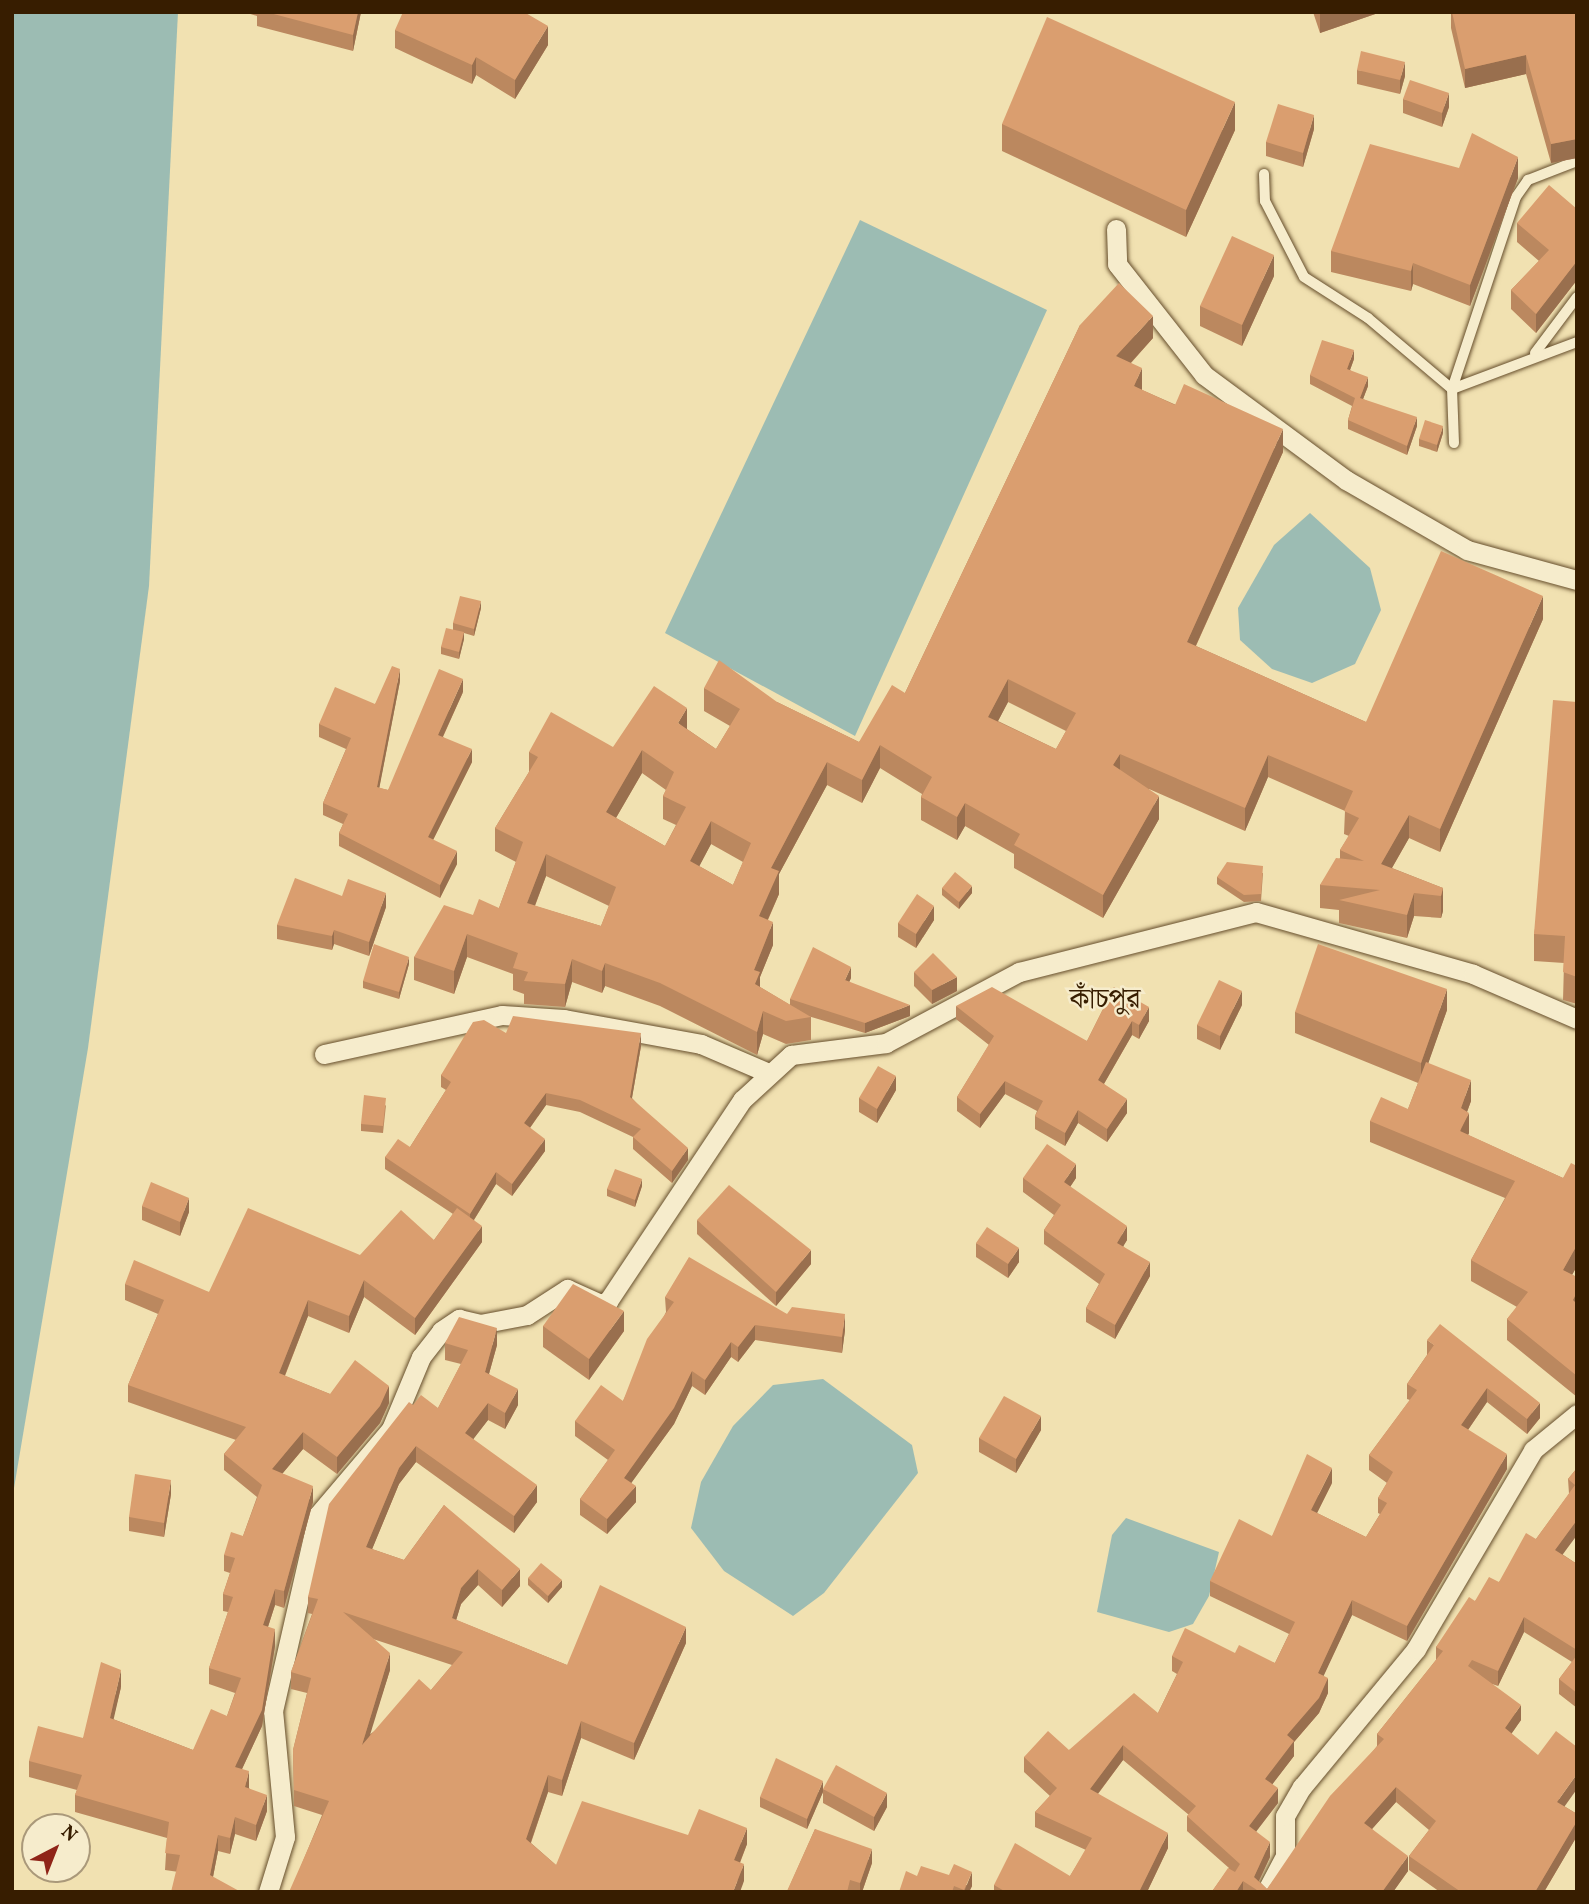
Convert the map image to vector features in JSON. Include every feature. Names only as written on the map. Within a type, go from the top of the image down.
[{"type":"street","points":[[1116,229],[1117,264],[1204,375],[1346,480],[1467,550],[1577,580]]},
{"type":"street","points":[[268,1892],[285,1837],[273,1711],[318,1515],[391,1429],[421,1357],[441,1331],[459,1319],[480,1324],[527,1315],[567,1289],[600,1304],[608,1301],[766,1072],[790,1055],[886,1043],[1019,972],[1256,912],[1473,974],[1577,1019]]},
{"type":"street","points":[[324,1054],[502,1014],[577,1021],[701,1044],[766,1072]]},
{"type":"street","points":[[1266,1892],[1284,1856],[1285,1816],[1303,1787],[1416,1649],[1534,1450],[1577,1414]]},
{"type":"lane","points":[[1454,443],[1452,389],[1516,197],[1528,180],[1577,162]]},
{"type":"lane","points":[[1264,174],[1265,201],[1304,277],[1368,318],[1452,389]]},
{"type":"lane","points":[[1535,354],[1577,297]]},
{"type":"lane","points":[[1452,389],[1535,354],[1577,342]]},
{"type":"water","points":[[12,12],[178,12],[149,586],[88,1048],[12,1500]]},
{"type":"water","points":[[860,220],[1047,310],[855,736],[665,633]]},
{"type":"water","points":[[1310,513],[1370,568],[1381,610],[1355,664],[1312,683],[1272,669],[1240,640],[1238,608],[1274,545]]},
{"type":"water","points":[[823,1379],[912,1445],[918,1473],[824,1593],[793,1616],[724,1571],[691,1528],[701,1482],[733,1426],[773,1385]]},
{"type":"water","points":[[1126,1518],[1219,1552],[1209,1596],[1193,1624],[1169,1632],[1097,1612],[1112,1535]]},
{"type":"building","points":[[266,12],[358,12],[353,35]]},
{"type":"building","points":[[403,12],[524,12],[548,26],[515,80],[476,57],[472,65],[395,30]]},
{"type":"building","points":[[1452,12],[1577,12],[1577,139],[1551,144],[1526,55],[1465,69]]},
{"type":"building","points":[[1047,17],[1235,102],[1186,210],[1002,124]]},
{"type":"building","points":[[1361,51],[1405,62],[1400,80],[1357,70]]},
{"type":"building","points":[[1410,80],[1449,93],[1442,113],[1403,99]]},
{"type":"building","points":[[1278,104],[1314,115],[1303,153],[1266,142]]},
{"type":"building","points":[[1472,133],[1518,157],[1470,285],[1413,263],[1411,271],[1331,251],[1370,144],[1459,168]]},
{"type":"building","points":[[1549,185],[1577,209],[1577,261],[1536,314],[1511,290],[1549,250],[1517,223]]},
{"type":"building","points":[[1232,236],[1274,255],[1242,325],[1200,306]]},
{"type":"building","points":[[1119,283],[1153,316],[1116,356],[1142,368],[1134,386],[1175,405],[1184,384],[1283,429],[1187,642],[1366,722],[1441,551],[1543,596],[1440,829],[1409,815],[1381,864],[1443,888],[1441,896],[1414,893],[1407,915],[1339,900],[1380,890],[1320,885],[1336,858],[1364,861],[1340,850],[1359,818],[1344,811],[1353,791],[1268,755],[1245,808],[1120,754],[1113,765],[1159,796],[1103,895],[1014,845],[1020,834],[965,803],[957,817],[921,797],[932,777],[880,745],[862,780],[827,762],[771,868],[779,871],[759,916],[773,922],[754,970],[760,972],[755,984],[811,1017],[786,1021],[763,1011],[757,1032],[660,983],[605,963],[602,971],[572,959],[565,984],[524,981],[528,972],[513,968],[518,953],[467,934],[454,971],[414,957],[444,905],[473,915],[479,899],[499,908],[523,842],[495,828],[538,757],[529,752],[551,712],[613,747],[654,686],[687,708],[678,723],[716,749],[740,709],[704,688],[719,660],[777,702],[859,742],[892,685],[905,693],[1080,325]],"holes":[[[1008,679],[1076,713],[1056,749],[988,717]],[[642,750],[674,772],[663,796],[686,807],[665,846],[606,812]],[[711,821],[751,843],[733,885],[690,861]],[[546,854],[616,887],[601,926],[527,903]]]},
{"type":"building","points":[[1322,340],[1354,350],[1347,369],[1368,377],[1360,398],[1417,417],[1407,446],[1348,420],[1355,398],[1310,375]]},
{"type":"building","points":[[1425,420],[1443,426],[1437,445],[1419,439]]},
{"type":"building","points":[[460,596],[481,601],[474,629],[453,623]]},
{"type":"building","points":[[446,628],[464,632],[459,652],[441,647]]},
{"type":"building","points":[[392,666],[400,669],[377,787],[388,790],[439,669],[463,679],[438,735],[472,749],[428,837],[457,851],[440,885],[339,833],[348,814],[323,803],[351,738],[319,724],[335,687],[375,704]]},
{"type":"building","points":[[1553,700],[1577,702],[1577,977],[1563,972],[1565,936],[1534,934]]},
{"type":"building","points":[[1227,862],[1263,866],[1261,894],[1244,895],[1217,877]]},
{"type":"building","points":[[955,872],[972,886],[959,902],[942,888]]},
{"type":"building","points":[[295,878],[342,896],[348,879],[386,893],[369,942],[334,930],[332,936],[277,925]]},
{"type":"building","points":[[917,894],[934,906],[916,934],[898,923]]},
{"type":"building","points":[[374,944],[409,957],[399,992],[363,981]]},
{"type":"building","points":[[1318,944],[1447,989],[1421,1063],[1295,1012]]},
{"type":"building","points":[[813,947],[851,967],[845,980],[910,1005],[865,1023],[790,999]]},
{"type":"building","points":[[933,953],[957,977],[932,990],[914,972]]},
{"type":"building","points":[[1219,980],[1242,991],[1220,1036],[1197,1025]]},
{"type":"building","points":[[992,987],[1087,1041],[1114,987],[1149,1007],[1139,1025],[1132,1021],[1098,1080],[1127,1099],[1107,1129],[1078,1110],[1065,1133],[1035,1116],[1043,1101],[1005,1081],[980,1114],[957,1097],[994,1036],[956,1006]]},
{"type":"building","points":[[513,1016],[641,1033],[630,1097],[688,1148],[672,1171],[633,1137],[641,1129],[580,1100],[546,1093],[524,1123],[545,1139],[512,1184],[496,1172],[470,1214],[385,1157],[398,1139],[410,1147],[451,1082],[441,1075],[473,1022],[484,1020],[506,1033]]},
{"type":"building","points":[[1426,1062],[1471,1080],[1461,1108],[1469,1113],[1460,1131],[1563,1178],[1571,1163],[1577,1166],[1577,1245],[1563,1270],[1577,1277],[1577,1292],[1573,1300],[1577,1304],[1577,1376],[1507,1319],[1528,1292],[1471,1260],[1515,1181],[1370,1121],[1381,1097],[1408,1109]]},
{"type":"building","points":[[878,1066],[896,1076],[877,1109],[859,1098]]},
{"type":"building","points":[[364,1095],[386,1098],[383,1126],[361,1124]]},
{"type":"building","points":[[1047,1144],[1076,1164],[1064,1182],[1127,1226],[1117,1243],[1150,1262],[1115,1325],[1086,1308],[1105,1274],[1044,1230],[1061,1205],[1023,1178]]},
{"type":"building","points":[[615,1169],[642,1179],[635,1200],[607,1189]]},
{"type":"building","points":[[151,1182],[189,1198],[180,1222],[142,1206]]},
{"type":"building","points":[[729,1185],[811,1250],[776,1292],[697,1220]]},
{"type":"building","points":[[248,1208],[360,1255],[401,1210],[434,1240],[457,1208],[482,1226],[415,1318],[364,1280],[349,1316],[308,1300],[279,1373],[330,1394],[355,1360],[389,1386],[380,1406],[337,1457],[303,1432],[272,1469],[313,1486],[284,1591],[275,1589],[263,1625],[275,1629],[262,1710],[235,1767],[249,1771],[245,1787],[267,1795],[256,1825],[235,1817],[230,1838],[218,1835],[210,1875],[241,1892],[171,1892],[180,1855],[165,1853],[169,1822],[75,1795],[82,1775],[29,1761],[38,1726],[83,1738],[101,1662],[121,1670],[110,1718],[193,1750],[211,1709],[227,1716],[241,1678],[209,1668],[233,1597],[223,1594],[235,1558],[224,1555],[231,1532],[243,1536],[262,1485],[224,1454],[246,1427],[128,1385],[164,1300],[125,1284],[134,1260],[209,1292]]},
{"type":"building","points":[[987,1227],[1019,1248],[1008,1264],[976,1243]]},
{"type":"building","points":[[689,1257],[787,1314],[792,1307],[845,1314],[842,1337],[755,1325],[738,1347],[731,1342],[705,1380],[692,1371],[674,1408],[624,1478],[636,1486],[607,1519],[580,1499],[615,1450],[575,1421],[601,1385],[623,1401],[647,1339],[674,1302],[665,1297]]},
{"type":"building","points":[[573,1284],[624,1311],[589,1359],[543,1326]]},
{"type":"building","points":[[459,1317],[497,1328],[485,1372],[518,1389],[505,1413],[488,1403],[465,1433],[537,1485],[514,1516],[416,1446],[399,1468],[366,1547],[404,1560],[444,1505],[520,1569],[502,1590],[478,1569],[461,1588],[452,1618],[567,1665],[600,1585],[686,1627],[634,1743],[581,1721],[562,1780],[548,1775],[526,1839],[556,1865],[582,1801],[688,1835],[699,1809],[747,1828],[734,1860],[744,1864],[733,1892],[289,1892],[329,1801],[294,1790],[293,1750],[311,1678],[291,1672],[318,1599],[308,1597],[329,1504],[409,1402],[413,1405],[421,1395],[438,1408],[468,1350],[445,1343]],"holes":[[[343,1612],[463,1652],[431,1690],[419,1679],[362,1745],[390,1653]]]},
{"type":"building","points":[[1440,1324],[1540,1403],[1527,1419],[1487,1388],[1461,1425],[1507,1454],[1407,1626],[1352,1600],[1318,1673],[1328,1678],[1319,1698],[1287,1735],[1294,1741],[1265,1779],[1278,1788],[1249,1826],[1270,1842],[1254,1877],[1267,1889],[1330,1796],[1384,1739],[1377,1734],[1443,1651],[1436,1647],[1469,1597],[1475,1601],[1489,1577],[1499,1582],[1526,1533],[1536,1539],[1575,1485],[1568,1479],[1577,1468],[1577,1520],[1555,1550],[1577,1564],[1577,1650],[1524,1617],[1498,1671],[1472,1660],[1468,1666],[1521,1705],[1505,1728],[1538,1755],[1556,1731],[1577,1747],[1577,1774],[1557,1802],[1577,1814],[1577,1821],[1535,1892],[1461,1892],[1409,1856],[1436,1821],[1396,1787],[1364,1823],[1408,1856],[1382,1892],[1260,1892],[1243,1881],[1236,1892],[1216,1892],[1213,1890],[1228,1868],[1235,1872],[1240,1864],[1187,1816],[1196,1806],[1123,1745],[1090,1789],[1168,1833],[1139,1892],[1006,1892],[994,1885],[1015,1843],[1070,1876],[1092,1838],[1035,1812],[1057,1788],[1024,1757],[1048,1731],[1069,1750],[1134,1693],[1158,1713],[1183,1662],[1172,1656],[1185,1628],[1235,1653],[1239,1645],[1275,1663],[1295,1622],[1210,1581],[1239,1519],[1272,1536],[1307,1454],[1332,1468],[1311,1510],[1366,1537],[1387,1503],[1378,1498],[1393,1472],[1369,1455],[1417,1390],[1407,1384],[1434,1345],[1427,1340]]},
{"type":"building","points":[[1004,1396],[1041,1416],[1016,1459],[979,1438]]},
{"type":"building","points":[[135,1474],[171,1480],[164,1523],[129,1517]]},
{"type":"building","points":[[541,1563],[562,1580],[548,1596],[528,1578]]},
{"type":"building","points":[[1577,1655],[1577,1693],[1559,1679]]},
{"type":"building","points":[[776,1758],[823,1781],[807,1819],[760,1797]]},
{"type":"building","points":[[836,1765],[887,1793],[874,1817],[823,1789]]},
{"type":"building","points":[[815,1829],[872,1849],[860,1883],[850,1880],[847,1892],[787,1891]]},
{"type":"building","points":[[954,1864],[972,1872],[964,1890],[954,1886],[952,1892],[899,1892],[906,1871],[917,1876],[921,1866],[949,1875]]},
{"type":"district","name":"কাঁচপুর","points":[[1105,1001]]}]
